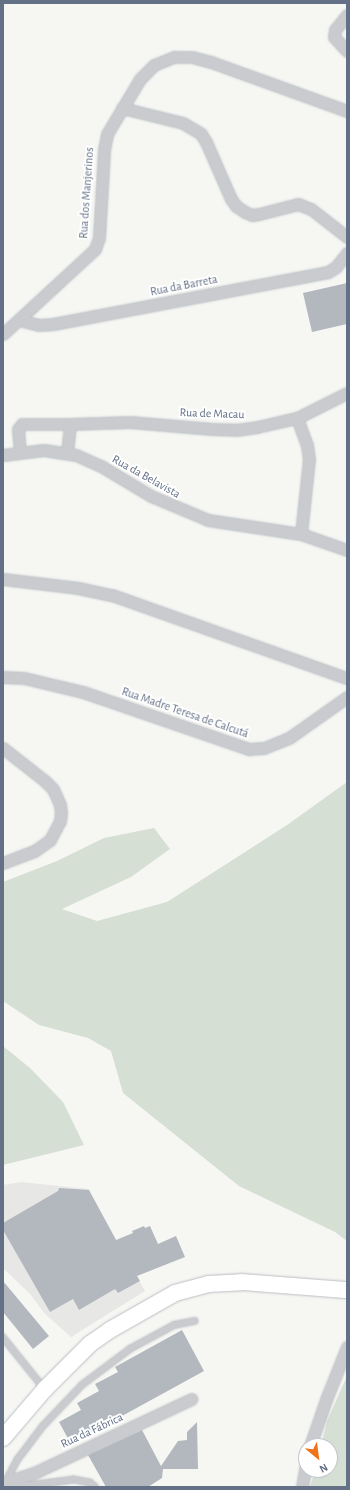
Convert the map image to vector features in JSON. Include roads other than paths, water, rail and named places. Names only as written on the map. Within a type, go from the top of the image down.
[{"type":"main road","points":[[3,1438],[68,1364],[90,1344],[110,1330],[175,1294],[191,1287],[208,1284],[242,1282],[347,1290]]},
{"type":"street","points":[[347,15],[335,30],[334,37],[347,51]]},
{"type":"street","name":"Rua dos Manjerinos","points":[[3,334],[95,249],[99,238],[104,142],[122,108],[147,71],[154,65],[167,59],[186,56],[211,62],[347,111]]},
{"type":"street","points":[[122,108],[183,123],[201,134],[231,199],[236,206],[245,212],[259,214],[298,204],[311,209],[347,237]]},
{"type":"street","name":"Rua da Barreta","points":[[19,320],[39,325],[52,324],[328,272],[336,267],[347,253]]},
{"type":"street","name":"Rua de Macau","points":[[20,452],[18,429],[22,424],[130,422],[236,430],[297,418],[347,393]]},
{"type":"street","points":[[297,418],[307,445],[310,459],[301,534]]},
{"type":"street","points":[[67,453],[70,424]]},
{"type":"street","name":"Rua da Belavista","points":[[3,455],[44,450],[67,453],[101,466],[150,496],[208,520],[301,534],[347,550]]},
{"type":"street","points":[[3,579],[63,586],[112,595],[347,678]]},
{"type":"street","name":"Rua Madre Teresa de Calcutá","points":[[3,677],[24,678],[83,692],[249,748],[264,748],[289,738],[347,697]]},
{"type":"street","points":[[3,748],[49,785],[57,797],[61,813],[60,821],[50,840],[34,850],[3,863]]},
{"type":"street","points":[[313,1438],[347,1347]]},
{"type":"street","name":"Rua da Fábrica","points":[[4,1483],[34,1473],[191,1399]]},
{"type":"lane","points":[[95,1487],[90,1483],[74,1480],[28,1486],[4,1483],[18,1459],[43,1426],[82,1385],[130,1349],[174,1325],[195,1321]]},
{"type":"lane","points":[[3,1337],[45,1389]]}]
